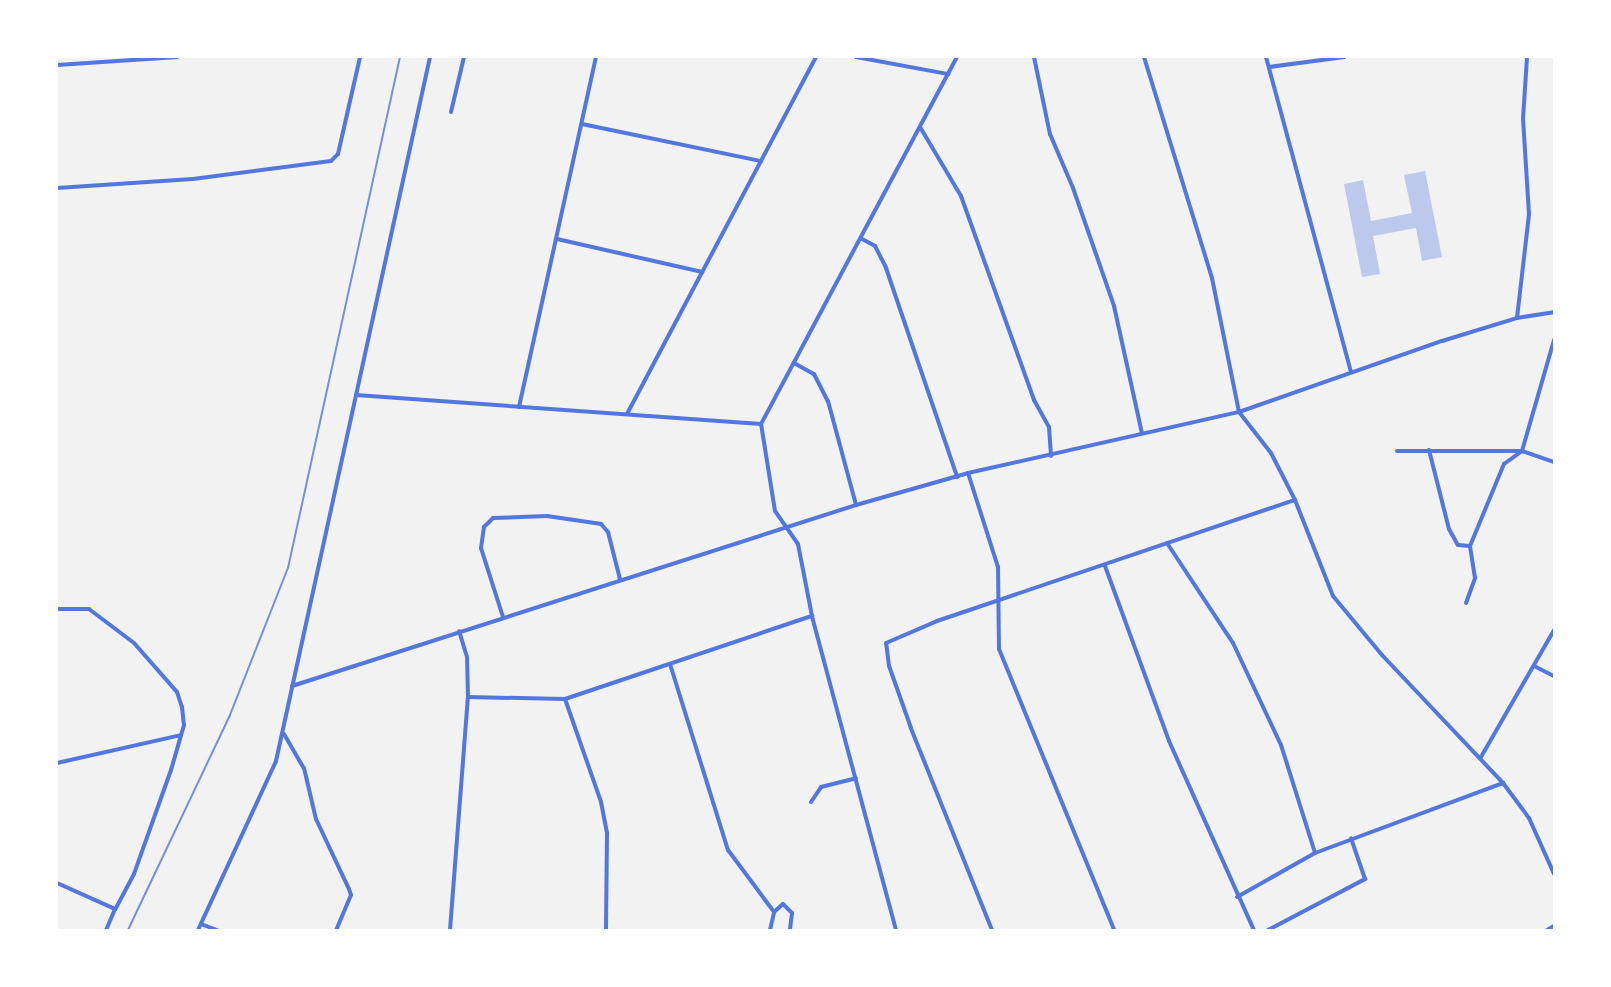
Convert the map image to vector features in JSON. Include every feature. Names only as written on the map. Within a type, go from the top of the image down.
[{"type":"street","points":[[57,65],[178,57]]},
{"type":"street","points":[[57,188],[193,179],[331,161],[338,154],[360,57]]},
{"type":"street","points":[[198,930],[276,761],[430,57]]},
{"type":"street","points":[[451,112],[464,57]]},
{"type":"street","points":[[519,407],[596,57]]},
{"type":"street","points":[[627,415],[816,57]]},
{"type":"street","points":[[856,57],[948,74]]},
{"type":"street","points":[[896,930],[812,616],[798,544],[776,511],[761,424],[862,239],[957,57]]},
{"type":"street","points":[[1034,57],[1050,134],[1073,188],[1114,306],[1142,433]]},
{"type":"street","points":[[1144,57],[1212,278],[1239,412],[1271,453],[1295,500],[1333,596],[1382,655],[1503,783],[1529,818],[1554,874]]},
{"type":"street","points":[[1266,57],[1351,371]]},
{"type":"street","points":[[1269,67],[1344,57]]},
{"type":"street","points":[[1517,318],[1529,214],[1523,118],[1527,57]]},
{"type":"street","points":[[582,124],[761,161]]},
{"type":"street","points":[[919,127],[961,196],[1034,400],[1049,427],[1051,456]]},
{"type":"street","points":[[557,239],[702,272]]},
{"type":"street","points":[[862,239],[875,246],[886,268],[957,477]]},
{"type":"street","points":[[292,686],[856,505],[968,473],[1239,412],[1351,371],[1517,318],[1554,312]]},
{"type":"street","points":[[1466,603],[1475,578],[1470,546],[1504,464],[1522,451],[1554,340]]},
{"type":"street","points":[[794,362],[814,374],[828,400],[856,505]]},
{"type":"street","points":[[356,395],[761,424]]},
{"type":"street","points":[[1429,450],[1449,529],[1458,545],[1470,546]]},
{"type":"street","points":[[1397,451],[1522,451],[1554,462]]},
{"type":"street","points":[[968,473],[998,567],[999,649],[1114,930]]},
{"type":"street","points":[[992,930],[911,728],[889,666],[886,644],[937,621],[1295,500]]},
{"type":"street","points":[[503,617],[481,548],[484,527],[493,518],[547,516],[601,524],[608,532],[620,579]]},
{"type":"street","points":[[1167,543],[1233,643],[1281,745],[1315,853]]},
{"type":"street","points":[[1104,566],[1169,741],[1237,897],[1249,914],[1254,930]]},
{"type":"street","points":[[57,609],[89,609],[134,643],[177,692],[183,716],[181,735],[134,874],[106,930]]},
{"type":"street","points":[[468,697],[565,699],[812,616]]},
{"type":"street","points":[[1480,757],[1518,689],[1536,667],[1554,630]]},
{"type":"street","points":[[450,930],[468,697],[467,657],[459,631]]},
{"type":"street","points":[[669,664],[728,850],[774,912]]},
{"type":"street","points":[[1536,667],[1554,676]]},
{"type":"street","points":[[565,699],[602,802],[607,833],[606,930]]},
{"type":"street","points":[[283,733],[304,768],[316,819],[351,895],[336,930]]},
{"type":"street","points":[[57,763],[181,735]]},
{"type":"street","points":[[811,802],[821,787],[856,778]]},
{"type":"street","points":[[1237,897],[1315,853],[1503,783]]},
{"type":"street","points":[[1268,930],[1365,879],[1351,838]]},
{"type":"street","points":[[57,883],[115,909]]},
{"type":"street","points":[[770,930],[774,912],[783,904],[792,913],[790,930]]},
{"type":"street","points":[[201,924],[217,930]]},
{"type":"street","points":[[1546,930],[1554,926]]},
{"type":"building","points":[[1425,171],[1442,257],[1422,261],[1416,228],[1373,236],[1380,274],[1362,277],[1344,184],[1363,180],[1371,221],[1412,213],[1404,175]]},
{"type":"railway","points":[[128,930],[230,715],[288,568],[400,57]]}]
